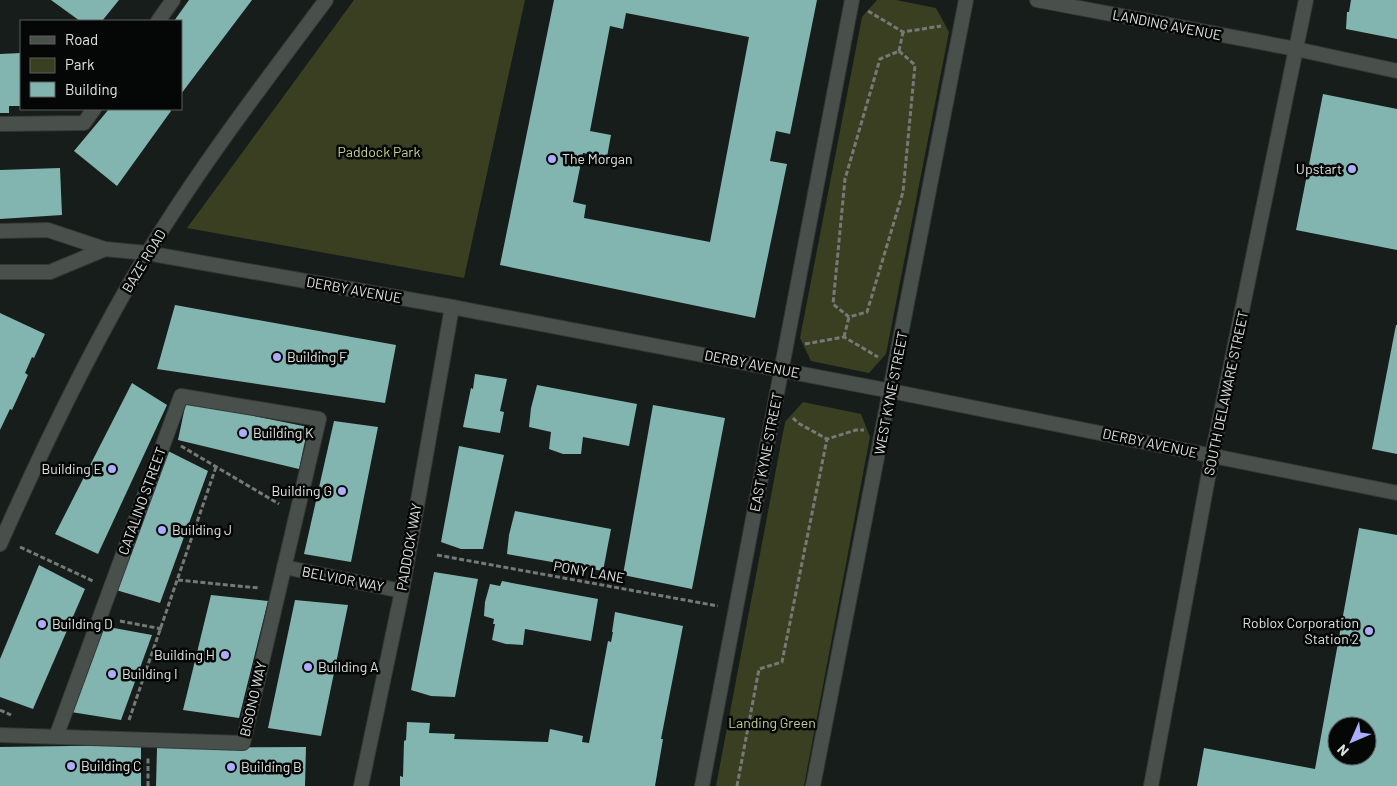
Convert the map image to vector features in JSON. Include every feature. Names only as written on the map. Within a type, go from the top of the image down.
[{"type":"street","name":"EAST KYNE STREET","points":[[702,786],[852,0]]},
{"type":"street","name":"WEST KYNE STREET","points":[[813,786],[966,0]]},
{"type":"street","name":"LANDING AVENUE","points":[[1037,0],[1296,49],[1397,71]]},
{"type":"street","name":"SOUTH DELAWARE STREET","points":[[1151,786],[1212,456],[1306,0]]},
{"type":"street","points":[[159,20],[170,1]]},
{"type":"street","name":"BAZE ROAD","points":[[1,541],[57,418],[147,253],[192,184],[320,2]]},
{"type":"street","points":[[0,124],[84,123],[93,110]]},
{"type":"street","name":"DERBY AVENUE","points":[[0,231],[48,230],[106,249],[147,253],[452,307],[891,391],[1397,493]]},
{"type":"street","name":"DERBY AVENUE","points":[[0,272],[50,272],[106,249]]},
{"type":"street","name":"PADDOCK WAY","points":[[361,786],[402,591],[452,307]]},
{"type":"street","name":"CATALINO STREET","points":[[56,737],[181,396],[319,419]]},
{"type":"street","name":"BISONO WAY","points":[[0,735],[243,744],[319,419]]},
{"type":"street","name":"BELVIOR WAY","points":[[284,568],[402,591]]},
{"type":"path","points":[[867,10],[903,32],[946,25]]},
{"type":"path","points":[[899,51],[903,32]]},
{"type":"path","points":[[850,317],[833,304],[846,178],[880,59],[899,51]]},
{"type":"path","points":[[850,317],[867,312],[903,192],[915,65],[899,51]]},
{"type":"path","points":[[844,337],[850,317]]},
{"type":"path","points":[[802,345],[844,337],[882,360]]},
{"type":"path","points":[[788,414],[798,423],[827,439],[856,430],[870,431]]},
{"type":"path","points":[[166,437],[297,515]]},
{"type":"path","points":[[737,786],[759,670],[782,662],[827,439]]},
{"type":"path","points":[[122,739],[162,628],[216,467]]},
{"type":"path","points":[[1,541],[110,589]]},
{"type":"path","name":"PONY LANE","points":[[437,555],[736,609]]},
{"type":"path","points":[[178,580],[279,590]]},
{"type":"path","points":[[99,618],[162,628]]},
{"type":"path","points":[[148,740],[148,786]]},
{"type":"green space","name":"Paddock Park","points":[[354,0],[525,0],[464,278],[187,228]]},
{"type":"green space","points":[[877,0],[896,0],[936,8],[949,32],[886,354],[869,373],[811,361],[800,338],[862,17]]},
{"type":"green space","name":"Landing Green","points":[[803,402],[861,414],[870,437],[804,786],[716,786],[785,422]]},
{"type":"building","points":[[51,0],[119,0],[103,20],[79,20]]},
{"type":"building","points":[[189,0],[252,0],[182,93],[182,20],[175,20]]},
{"type":"building","name":"The Morgan","points":[[554,0],[817,0],[790,134],[776,131],[770,161],[787,164],[755,318],[500,265]],"holes":[[[626,13],[749,37],[710,242],[584,218],[586,205],[573,202],[583,153],[607,157],[611,135],[590,131],[610,26],[623,29]]]},
{"type":"building","points":[[1351,0],[1397,0],[1397,39],[1346,29],[1347,12],[1349,12]]},
{"type":"building","points":[[20,53],[20,106],[9,106],[9,113],[0,113],[0,54]]},
{"type":"building","name":"Upstart","points":[[1323,94],[1397,109],[1397,250],[1296,230]]},
{"type":"building","points":[[108,110],[171,111],[117,186],[74,151]]},
{"type":"building","points":[[60,168],[62,215],[0,219],[0,170]]},
{"type":"building","name":"Building F","points":[[175,305],[396,345],[385,403],[157,369]]},
{"type":"building","points":[[0,313],[45,334],[25,373],[28,375],[12,410],[10,409],[0,430]]},
{"type":"building","points":[[1397,325],[1397,454],[1372,449]]},
{"type":"building","points":[[475,374],[507,379],[500,411],[504,412],[500,433],[463,427]]},
{"type":"building","name":"Building E","points":[[132,383],[167,405],[98,554],[55,534]]},
{"type":"building","points":[[537,385],[637,404],[629,446],[583,437],[581,454],[563,454],[549,449],[551,432],[529,427],[531,408]]},
{"type":"building","name":"Building K","points":[[186,402],[308,427],[299,469],[178,440]]},
{"type":"building","points":[[653,405],[725,418],[692,589],[623,575]]},
{"type":"building","name":"Building G","points":[[334,421],[378,427],[351,562],[304,554]]},
{"type":"building","points":[[459,446],[504,455],[483,549],[461,549],[441,542]]},
{"type":"building","name":"Building J","points":[[166,450],[208,471],[160,603],[116,590]]},
{"type":"building","points":[[515,511],[611,529],[603,571],[507,554],[509,535]]},
{"type":"building","name":"Roblox Corporation Station 2","points":[[1359,528],[1397,535],[1397,786],[1197,786],[1204,748],[1315,769]]},
{"type":"building","name":"Building D","points":[[39,565],[85,589],[33,709],[0,697],[0,659]]},
{"type":"building","points":[[434,572],[478,579],[455,697],[431,696],[411,690]]},
{"type":"building","points":[[502,581],[598,599],[591,641],[525,629],[523,645],[506,644],[492,640],[495,624],[493,624],[494,619],[484,616],[485,602],[490,584],[500,586]]},
{"type":"building","name":"Building H","points":[[211,595],[268,601],[239,718],[183,710]]},
{"type":"building","name":"Building A","points":[[295,600],[348,605],[321,736],[268,728]]},
{"type":"building","points":[[615,612],[683,626],[661,739],[663,739],[655,786],[400,786],[400,776],[403,777],[404,741],[406,740],[407,722],[430,723],[429,733],[455,734],[454,739],[548,742],[550,729],[583,736],[582,742],[589,743],[608,641],[611,642],[613,632]]},
{"type":"building","name":"Building I","points":[[103,626],[152,635],[121,720],[71,712]]},
{"type":"building","name":"Building C","points":[[141,745],[141,786],[0,786],[0,747]]},
{"type":"building","name":"Building B","points":[[306,747],[305,786],[156,786],[157,748]]},
{"type":"place","name":"The Morgan","points":[[552,159]]},
{"type":"place","name":"Upstart","points":[[1352,169]]},
{"type":"place","name":"Building F","points":[[277,357]]},
{"type":"place","name":"Building K","points":[[243,433]]},
{"type":"place","name":"Building E","points":[[112,469]]},
{"type":"place","name":"Building G","points":[[342,491]]},
{"type":"place","name":"Building J","points":[[162,530]]},
{"type":"place","name":"Building D","points":[[42,624]]},
{"type":"place","name":"Roblox Corporation Station 2","points":[[1369,631]]},
{"type":"place","name":"Building H","points":[[225,655]]},
{"type":"place","name":"Building A","points":[[308,667]]},
{"type":"place","name":"Building I","points":[[112,674]]},
{"type":"place","name":"Building C","points":[[71,766]]},
{"type":"place","name":"Building B","points":[[231,767]]}]
